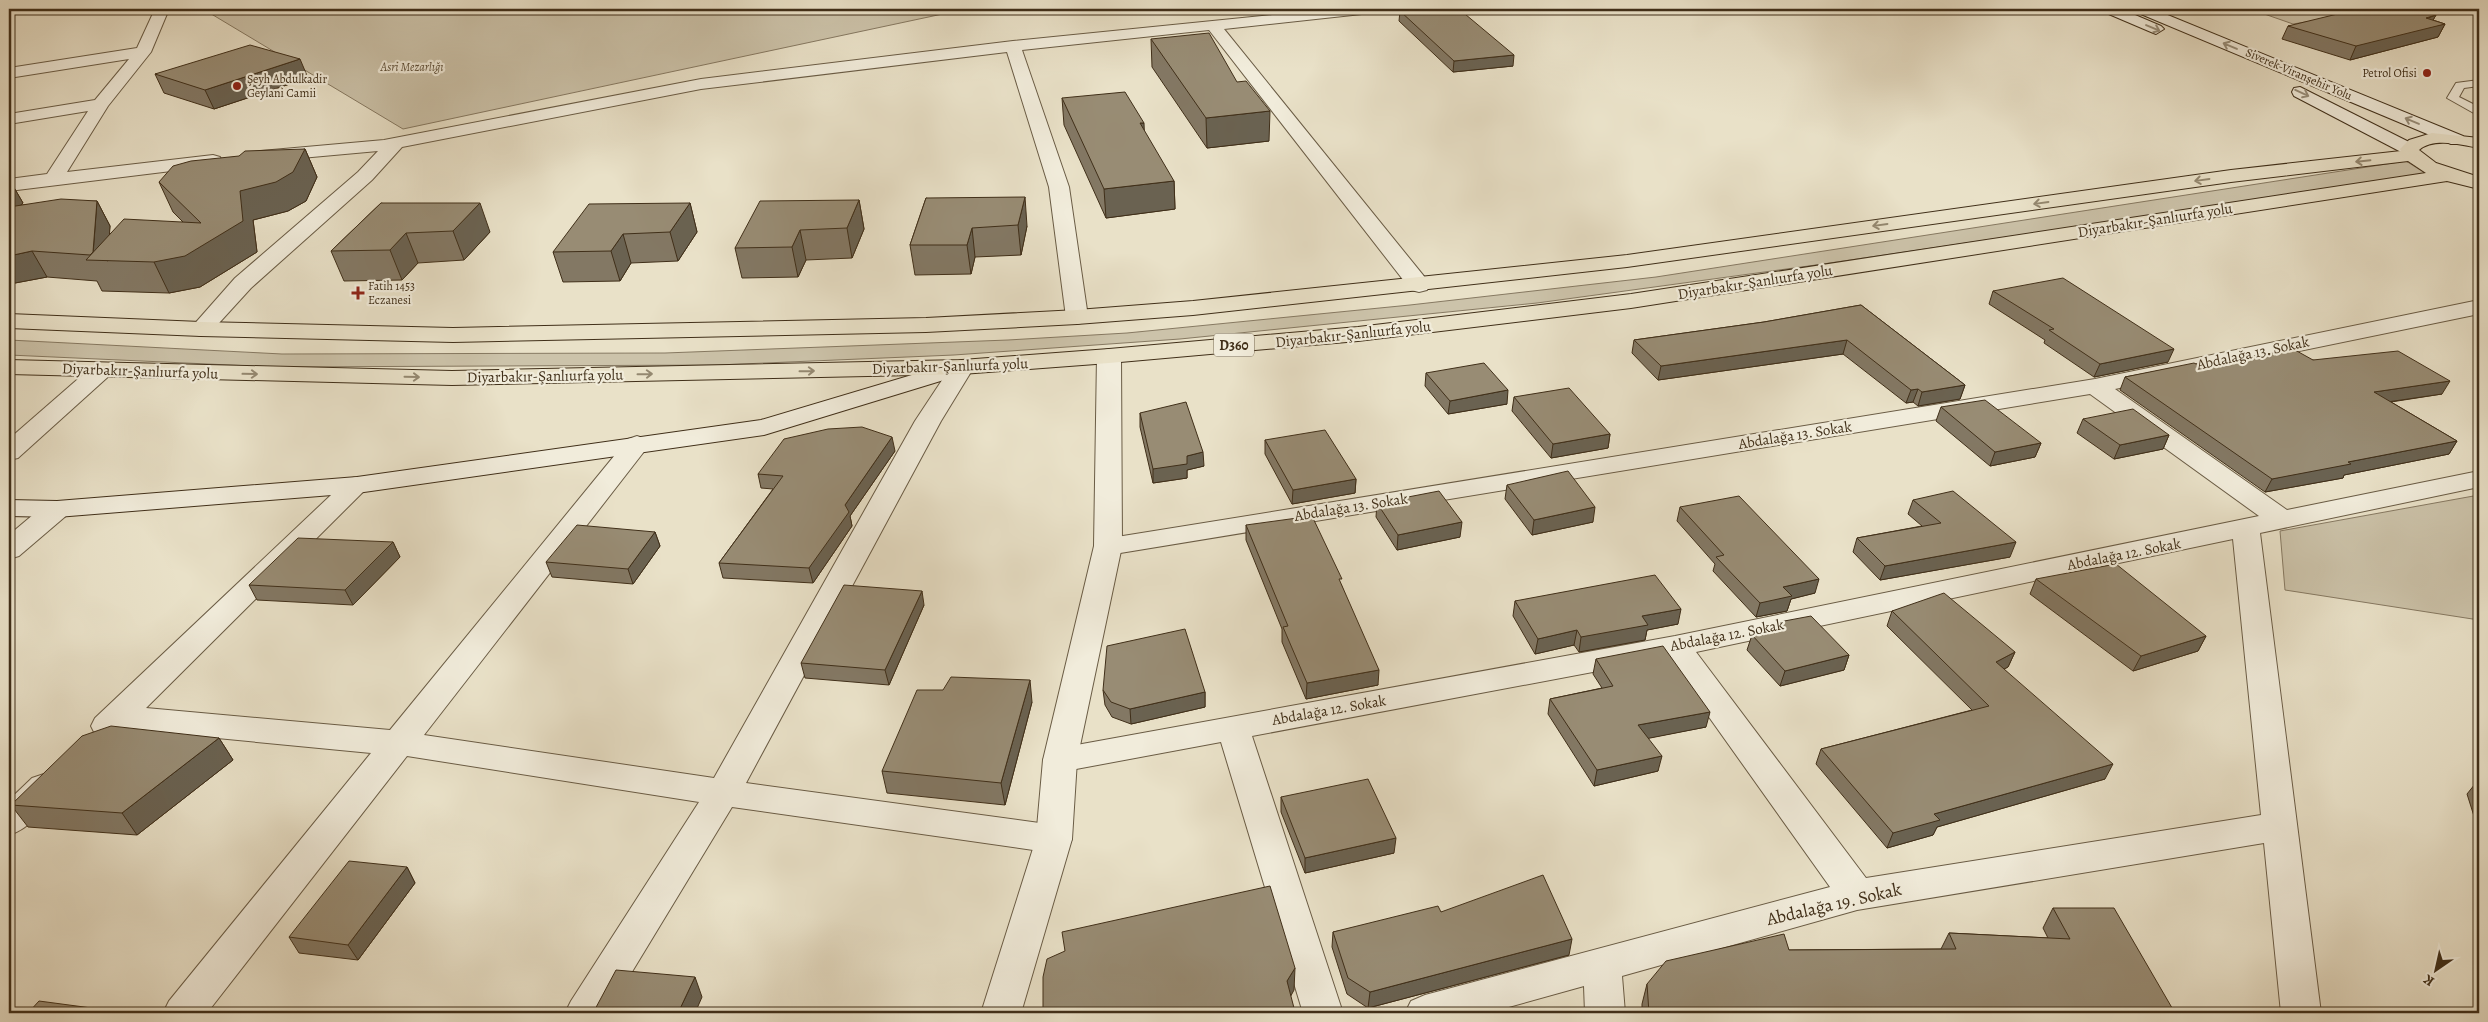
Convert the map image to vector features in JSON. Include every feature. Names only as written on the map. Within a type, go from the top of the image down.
[{"type":"highway","points":[[2410,152],[2413,144],[2423,141],[2457,140],[2479,143]]},
{"type":"highway","points":[[9,320],[201,329],[453,335],[926,325],[1077,318],[1419,285],[1627,261],[2410,152],[2425,165],[2448,175],[2479,183]]},
{"type":"highway","name":"Diyarbakır-Şanlıurfa yolu","points":[[9,367],[452,378],[962,367],[1109,356],[1358,334],[1631,301],[2448,175]]},
{"type":"street","points":[[53,179],[101,104],[143,52],[162,9]]},
{"type":"street","points":[[255,156],[396,143],[701,84],[1012,46],[1371,9]]},
{"type":"street","name":"Siverek-Viranşehir Yolu","points":[[2109,9],[2306,95],[2410,152]]},
{"type":"street","name":"Siverek-Viranşehir Yolu","points":[[2141,9],[2457,140]]},
{"type":"street","points":[[1213,25],[1419,285]]},
{"type":"street","points":[[1012,46],[1059,187],[1077,318]]},
{"type":"street","points":[[9,73],[143,52]]},
{"type":"street","points":[[9,119],[101,104]]},
{"type":"street","points":[[201,329],[243,283],[365,176],[396,143]]},
{"type":"street","points":[[9,186],[53,179],[226,160]]},
{"type":"street","name":"Abdalağa 13. Sokak","points":[[1108,546],[2095,386],[2479,307]]},
{"type":"street","points":[[1001,1013],[1054,839],[1060,760],[1108,546],[1109,356]]},
{"type":"street","points":[[9,508],[57,509],[357,485],[764,427],[962,367]]},
{"type":"street","points":[[585,1013],[724,793],[928,421],[962,367]]},
{"type":"street","points":[[9,452],[102,370]]},
{"type":"street","points":[[2095,386],[2284,521]]},
{"type":"street","points":[[184,1013],[638,444]]},
{"type":"street","name":"Abdalağa 12. Sokak","points":[[1060,760],[1675,646],[2246,529],[2479,479]]},
{"type":"street","points":[[88,745],[357,485]]},
{"type":"street","points":[[9,529],[57,509]]},
{"type":"street","points":[[9,550],[57,509]]},
{"type":"street","points":[[2246,529],[2301,1013]]},
{"type":"street","points":[[1675,646],[1857,895]]},
{"type":"street","points":[[117,717],[399,743],[724,793],[1054,839]]},
{"type":"street","points":[[1233,727],[1323,1013]]},
{"type":"street","points":[[9,821],[66,766]]},
{"type":"street","name":"Abdalağa 19. Sokak","points":[[1425,1013],[1857,895],[2280,826]]},
{"type":"street","points":[[1602,965],[1605,1013]]},
{"type":"lane","points":[[2479,83],[2460,85],[2454,98],[2479,112]]},
{"type":"green space","name":"Asri Mezarlığı","points":[[203,9],[966,9],[403,129]]},
{"type":"green space","points":[[2250,9],[2386,9],[2293,24]]},
{"type":"green space","points":[[2406,161],[2428,175],[1823,264],[1537,303],[1180,339],[954,355],[718,365],[274,367],[9,355],[9,340],[282,354],[665,353],[1008,340],[1127,333],[1410,305],[1656,277]]},
{"type":"green space","points":[[2479,495],[2479,620],[2285,590],[2280,531]]},
{"type":"building","points":[[1459,9],[1514,55],[1454,61],[1400,11]]},
{"type":"building","points":[[2358,9],[2412,9],[2436,15],[2426,18],[2445,24],[2356,46],[2288,26]]},
{"type":"building","points":[[1209,33],[1237,82],[1246,81],[1270,111],[1206,118],[1151,39]]},
{"type":"building","points":[[250,45],[300,59],[205,90],[155,74]]},
{"type":"building","points":[[1125,92],[1144,123],[1140,123],[1174,181],[1104,189],[1062,98]]},
{"type":"building","points":[[305,149],[293,172],[276,182],[240,191],[243,221],[185,256],[154,262],[86,260],[124,219],[201,223],[159,182],[173,166],[191,161],[239,156],[245,151]]},
{"type":"building","points":[[1025,197],[1018,225],[972,228],[967,245],[910,245],[926,198]]},
{"type":"building","points":[[61,199],[97,201],[93,252],[90,255],[32,251],[9,256],[9,207]]},
{"type":"building","points":[[859,200],[847,228],[800,230],[792,247],[735,248],[760,201]]},
{"type":"building","points":[[381,203],[480,203],[453,231],[406,233],[390,250],[331,251]]},
{"type":"building","points":[[690,203],[670,232],[623,234],[611,251],[553,252],[589,204]]},
{"type":"building","points":[[2063,278],[2174,349],[2100,364],[2049,330],[2054,329],[1993,291]]},
{"type":"building","points":[[1861,305],[1965,385],[1922,392],[1918,389],[1911,390],[1847,340],[1661,366],[1634,340],[1764,322]]},
{"type":"building","points":[[2295,350],[2313,360],[2398,351],[2450,381],[2374,392],[2457,441],[2272,479],[2125,377],[2194,363]]},
{"type":"building","points":[[1484,363],[1508,390],[1450,401],[1426,373]]},
{"type":"building","points":[[1569,388],[1610,434],[1553,444],[1514,397]]},
{"type":"building","points":[[1985,400],[2041,443],[1995,452],[1941,407]]},
{"type":"building","points":[[1186,402],[1203,452],[1187,456],[1187,464],[1153,469],[1140,413]]},
{"type":"building","points":[[2133,409],[2169,435],[2120,445],[2083,419]]},
{"type":"building","points":[[862,427],[892,437],[845,505],[849,512],[809,568],[719,563],[783,476],[758,474],[784,439],[828,429]]},
{"type":"building","points":[[1325,430],[1356,479],[1293,490],[1265,440]]},
{"type":"building","points":[[1568,471],[1595,507],[1534,520],[1507,485]]},
{"type":"building","points":[[1439,491],[1462,522],[1398,535],[1377,503]]},
{"type":"building","points":[[1953,491],[2016,542],[1885,566],[1857,538],[1941,523],[1913,500]]},
{"type":"building","points":[[1739,496],[1819,579],[1783,587],[1792,596],[1760,603],[1716,557],[1724,555],[1680,507]]},
{"type":"building","points":[[1312,516],[1342,579],[1339,579],[1379,670],[1307,683],[1283,627],[1288,626],[1246,525]]},
{"type":"building","points":[[577,525],[655,532],[628,569],[546,562]]},
{"type":"building","points":[[298,538],[393,542],[345,590],[249,585]]},
{"type":"building","points":[[2116,564],[2206,636],[2141,656],[2036,579]]},
{"type":"building","points":[[1655,575],[1681,609],[1642,616],[1648,625],[1581,637],[1577,630],[1538,639],[1515,601]]},
{"type":"building","points":[[844,585],[922,591],[885,670],[801,663]]},
{"type":"building","points":[[1944,593],[2015,652],[1996,662],[2113,764],[1934,814],[1940,820],[1893,833],[1821,749],[1989,706],[1892,611]]},
{"type":"building","points":[[1811,616],[1849,655],[1785,671],[1752,635],[1784,627],[1779,622]]},
{"type":"building","points":[[1185,629],[1205,692],[1130,709],[1111,702],[1103,690],[1107,646]]},
{"type":"building","points":[[1663,646],[1710,712],[1638,725],[1662,756],[1597,770],[1550,699],[1613,686],[1596,659]]},
{"type":"building","points":[[951,677],[1030,680],[1001,783],[882,771],[917,690],[943,690]]},
{"type":"building","points":[[111,726],[219,738],[122,813],[11,805],[82,736]]},
{"type":"building","points":[[1368,779],[1396,838],[1305,858],[1281,797]]},
{"type":"building","points":[[349,861],[407,867],[348,945],[289,937]]},
{"type":"building","points":[[1543,875],[1572,939],[1370,992],[1348,978],[1333,932],[1438,906],[1441,912]]},
{"type":"building","points":[[1270,886],[1295,968],[1287,981],[1294,1008],[1285,1013],[1043,1013],[1043,977],[1047,959],[1065,951],[1062,932]]},
{"type":"building","points":[[2053,908],[2114,908],[2175,1013],[1649,1013],[1647,984],[1666,961],[1784,934],[1789,950],[1956,949],[1949,933],[2070,939]]},
{"type":"building","points":[[616,970],[695,977],[678,1013],[593,1013]]},
{"type":"building","points":[[39,1001],[114,1011],[113,1013],[28,1013]]},
{"type":"place","name":"Petrol Ofisi","points":[[2427,73]]},
{"type":"place","name":"Şeyh Abdulkadir Geylani Camii","points":[[237,86]]},
{"type":"place","name":"Fatih 1453 Eczanesi","points":[[358,293]]}]
